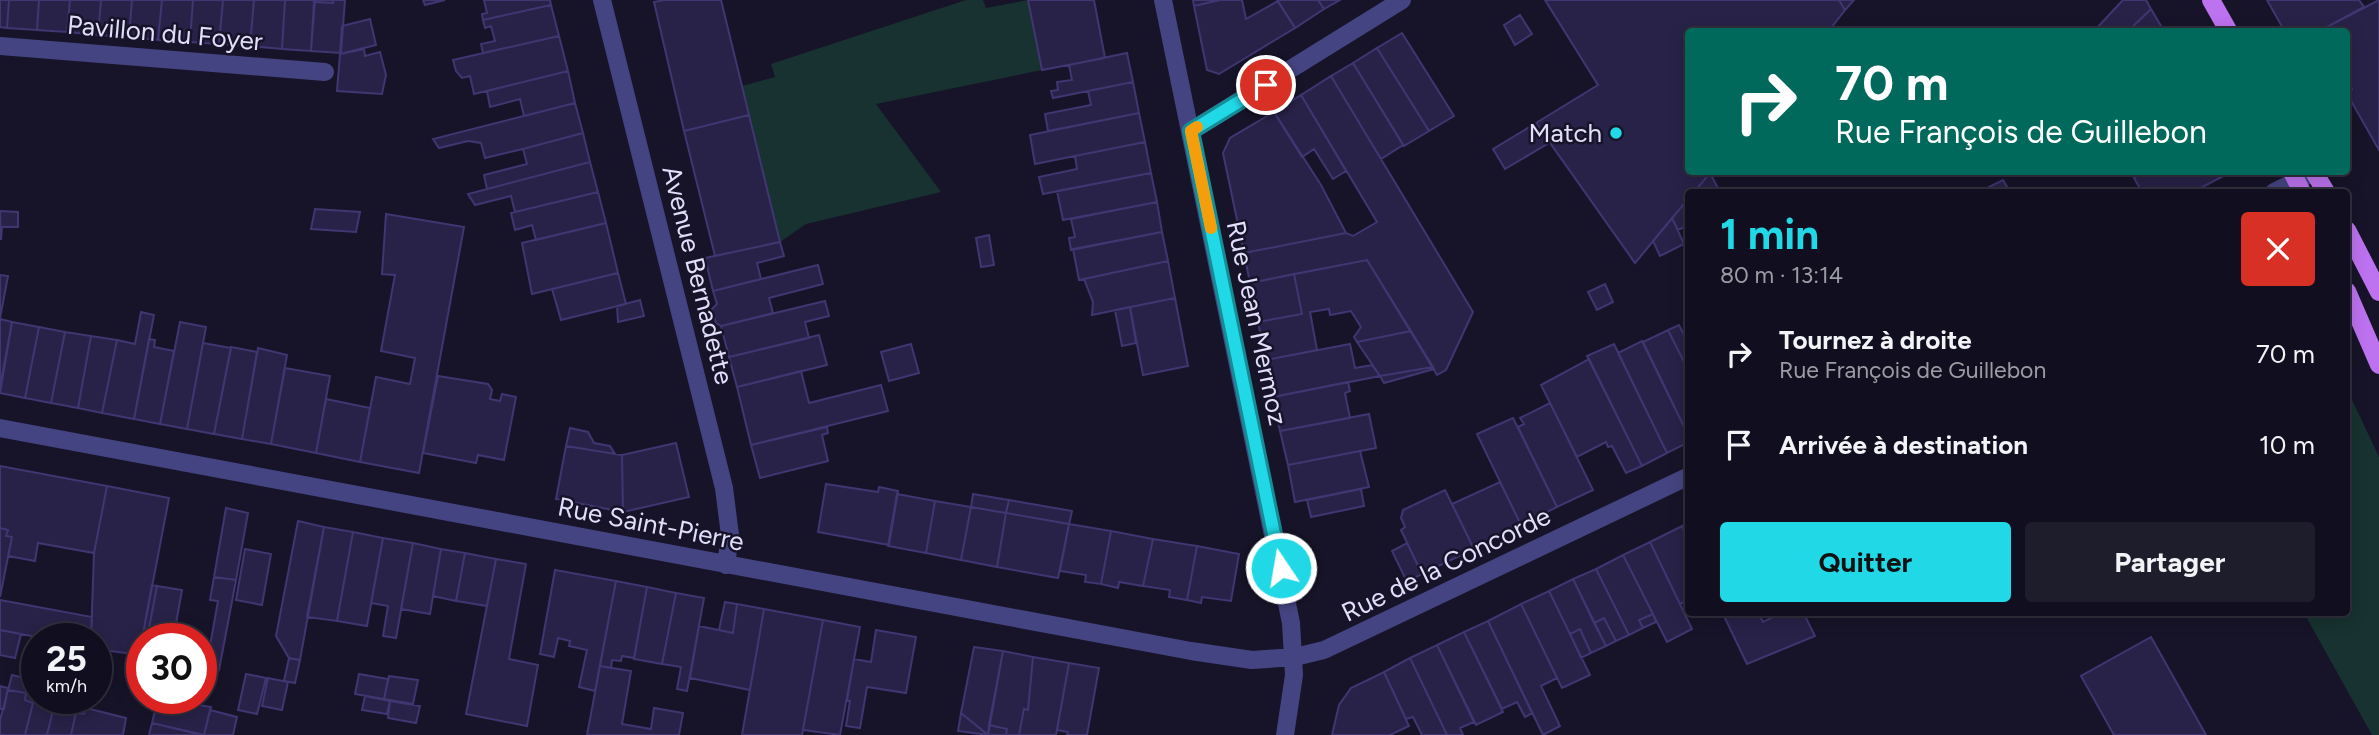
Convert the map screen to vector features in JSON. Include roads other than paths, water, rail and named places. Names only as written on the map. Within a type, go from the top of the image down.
[{"type":"main road","points":[[2211,0],[2227,28]]},
{"type":"main road","points":[[2350,236],[2379,292]]},
{"type":"main road","points":[[2350,297],[2379,365]]},
{"type":"street","name":"Avenue Bernadette","points":[[601,0],[724,488],[730,535],[726,565]]},
{"type":"street","name":"Rue Jean Mermoz","points":[[1163,0],[1289,609],[1294,657]]},
{"type":"street","points":[[1191,131],[1402,0]]},
{"type":"street","name":"Pavillon du Foyer","points":[[0,46],[325,72]]},
{"type":"street","name":"Rue Saint-Pierre","points":[[0,428],[1218,656],[1252,660],[1294,657]]},
{"type":"street","name":"Rue de la Concorde","points":[[1294,657],[1354,638],[1685,478]]},
{"type":"street","points":[[1285,735],[1294,657]]},
{"type":"place","name":"Match","points":[[1616,133]]}]
